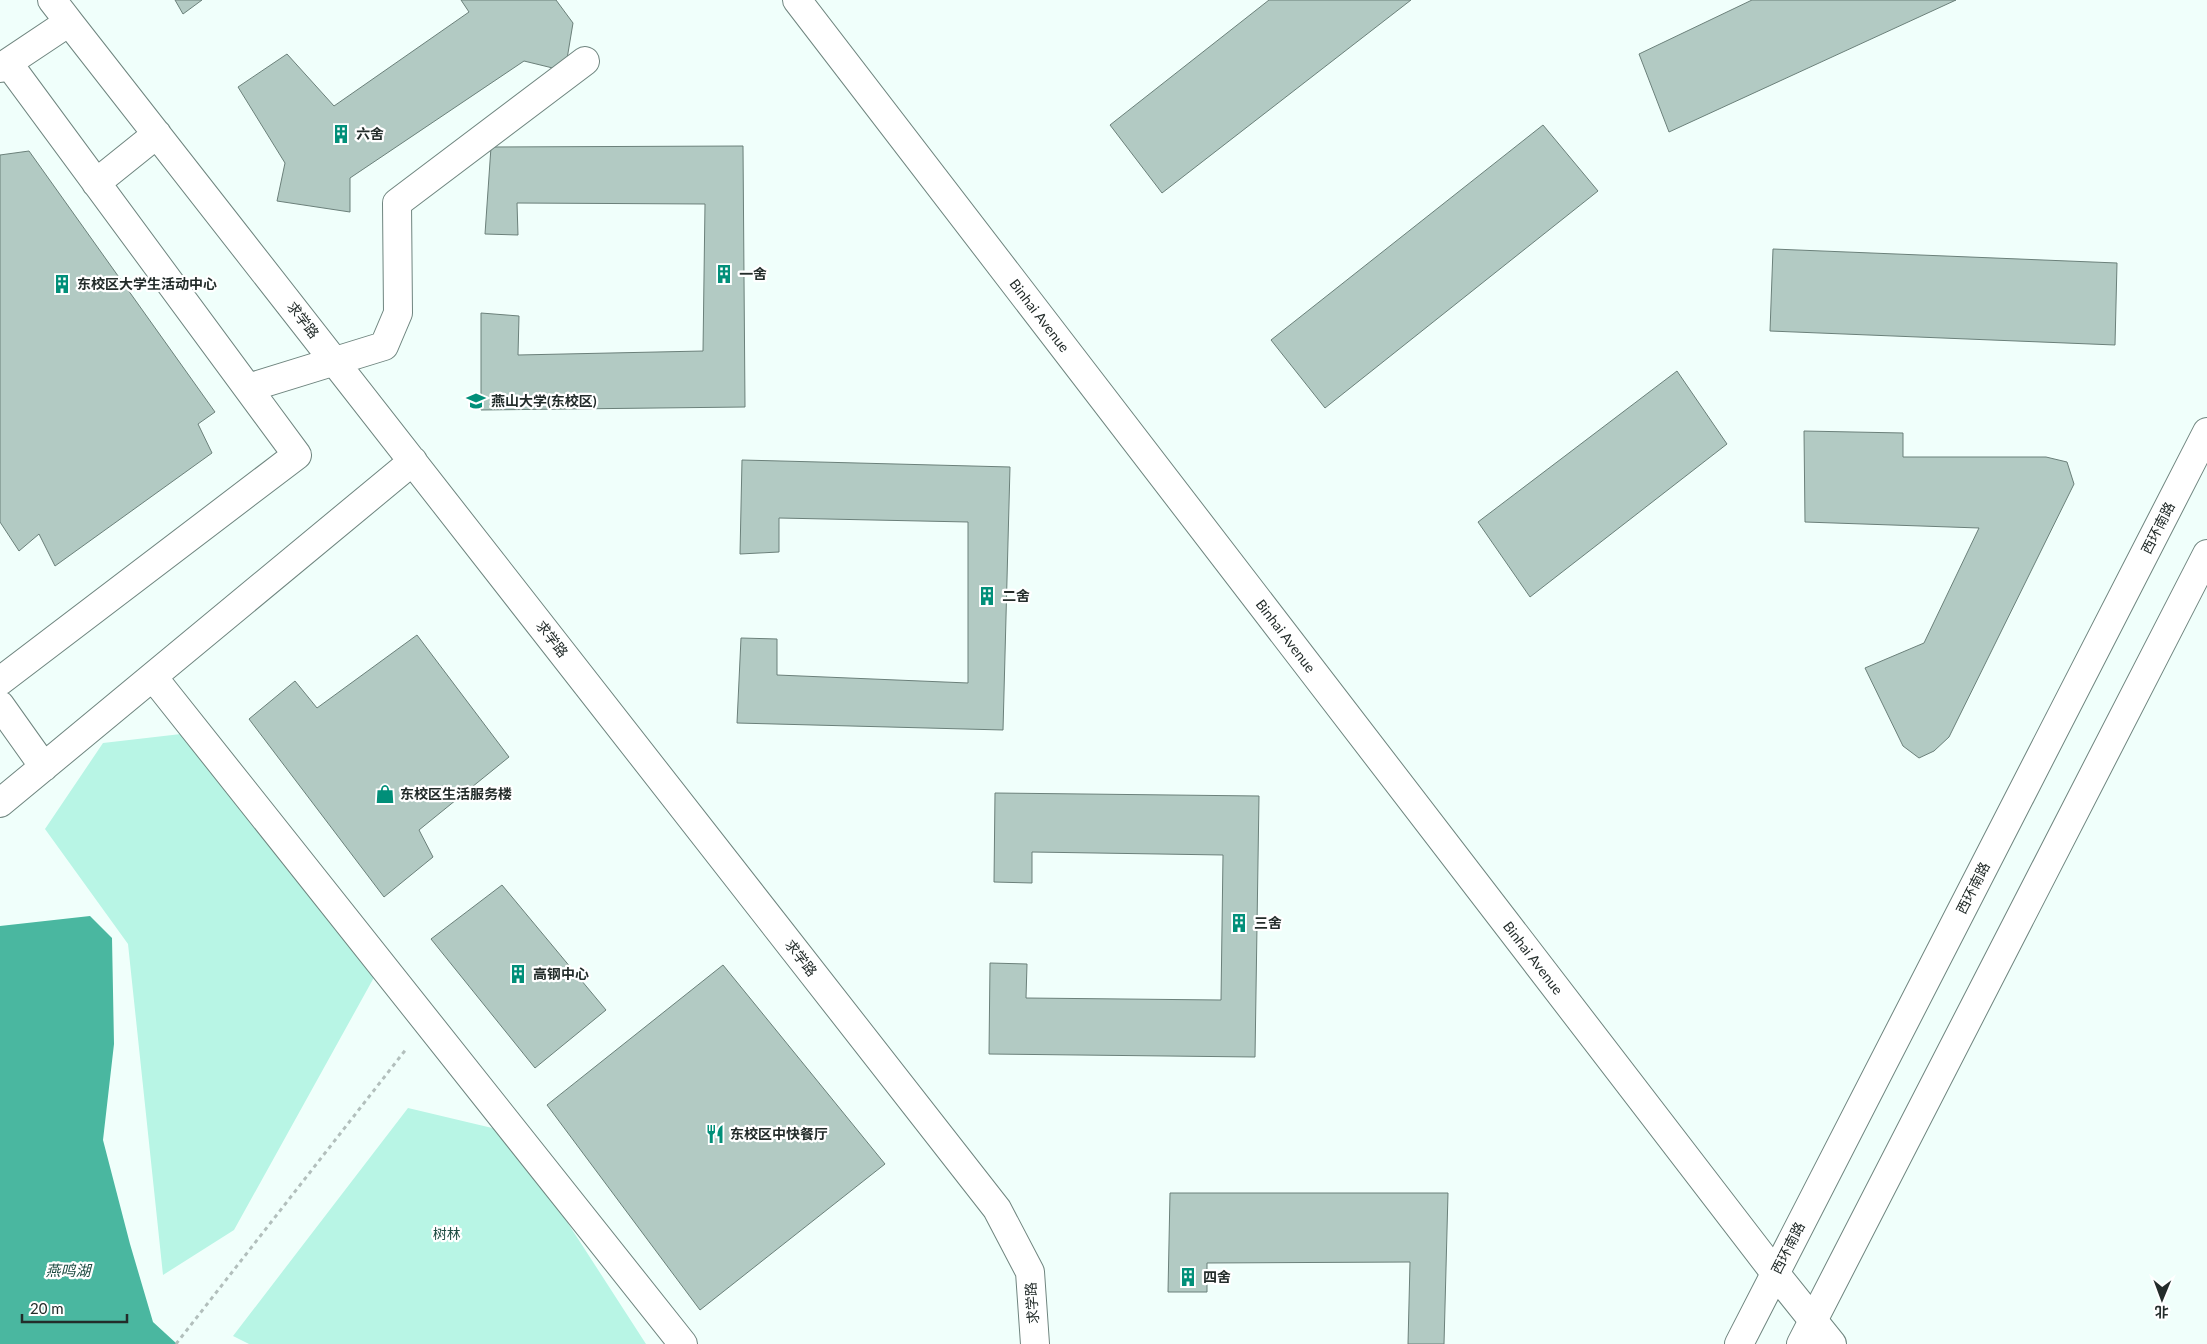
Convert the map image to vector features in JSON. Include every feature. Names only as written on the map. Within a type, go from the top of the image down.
[{"type":"main road","name":"求学路","points":[[52,0],[997,1208],[1030,1272],[1035,1344]]},
{"type":"main road","name":"Binhai Avenue","points":[[797,0],[1775,1273],[1807,1332],[1832,1344]]},
{"type":"main road","points":[[0,681],[297,455],[96,183],[4,65],[69,22]]},
{"type":"main road","points":[[248,388],[384,346],[398,313],[397,202],[584,61]]},
{"type":"main road","points":[[96,183],[157,134]]},
{"type":"main road","name":"西环南路","points":[[1739,1344],[2207,432]]},
{"type":"main road","points":[[0,802],[413,461]]},
{"type":"main road","points":[[1807,1332],[2207,554]]},
{"type":"main road","points":[[153,677],[683,1344]]},
{"type":"main road","points":[[0,705],[44,767]]},
{"type":"path","points":[[176,1344],[427,1022]]},
{"type":"green space","points":[[207,731],[377,972],[234,1230],[163,1275],[128,944],[45,829],[103,743]]},
{"type":"green space","name":"树林","points":[[408,1108],[509,1132],[646,1344],[249,1344],[233,1336]]},
{"type":"water","name":"燕鸣湖","points":[[90,916],[112,938],[114,1044],[103,1140],[130,1244],[153,1322],[177,1344],[0,1344],[0,926]]},
{"type":"building","points":[[175,0],[202,0],[183,14]]},
{"type":"building","name":"六舍","points":[[461,0],[556,0],[573,23],[565,71],[524,61],[350,178],[350,212],[277,201],[285,163],[238,87],[287,54],[334,106],[469,12]]},
{"type":"building","points":[[1269,0],[1411,0],[1162,193],[1110,125]]},
{"type":"building","points":[[1752,0],[1956,0],[1669,132],[1639,54]]},
{"type":"building","points":[[1543,125],[1598,191],[1325,408],[1271,340]]},
{"type":"building","name":"一舍","points":[[743,146],[745,407],[481,410],[481,313],[519,316],[518,355],[703,351],[705,204],[517,203],[518,235],[485,234],[491,147]]},
{"type":"building","name":"东校区大学生活动中心","points":[[29,151],[215,412],[198,424],[212,453],[55,566],[39,534],[19,551],[0,522],[0,155]]},
{"type":"building","points":[[1773,249],[2117,263],[2115,345],[1770,331]]},
{"type":"building","points":[[1677,371],[1727,444],[1530,597],[1478,522]]},
{"type":"building","points":[[1804,431],[1903,433],[1903,457],[2046,457],[2067,462],[2074,484],[1949,737],[1934,751],[1919,758],[1903,746],[1865,668],[1924,643],[1979,528],[1805,522]]},
{"type":"building","name":"二舍","points":[[742,460],[1010,467],[1003,730],[737,723],[741,638],[777,639],[777,675],[968,683],[968,522],[779,518],[779,552],[740,554]]},
{"type":"building","name":"东校区生活服务楼","points":[[417,635],[509,757],[419,830],[433,857],[384,897],[249,719],[295,681],[317,708]]},
{"type":"building","name":"三舍","points":[[995,793],[1259,796],[1255,1057],[989,1054],[990,963],[1027,964],[1026,998],[1221,1000],[1223,855],[1032,852],[1032,883],[994,882]]},
{"type":"building","name":"高钢中心","points":[[502,885],[606,1010],[535,1068],[431,939]]},
{"type":"building","name":"东校区中快餐厅","points":[[723,965],[885,1164],[700,1310],[547,1105]]},
{"type":"building","name":"四舍","points":[[1170,1193],[1448,1193],[1444,1344],[1408,1344],[1410,1262],[1207,1263],[1207,1292],[1168,1292]]},
{"type":"place","name":"六舍","points":[[341,134]]},
{"type":"place","name":"一舍","points":[[724,274]]},
{"type":"place","name":"东校区大学生活动中心","points":[[62,284]]},
{"type":"place","name":"燕山大学(东校区)","points":[[476,401]]},
{"type":"place","name":"二舍","points":[[987,596]]},
{"type":"place","name":"东校区生活服务楼","points":[[385,794]]},
{"type":"place","name":"三舍","points":[[1239,923]]},
{"type":"place","name":"高钢中心","points":[[518,974]]},
{"type":"place","name":"东校区中快餐厅","points":[[715,1134]]},
{"type":"place","name":"四舍","points":[[1188,1277]]}]
